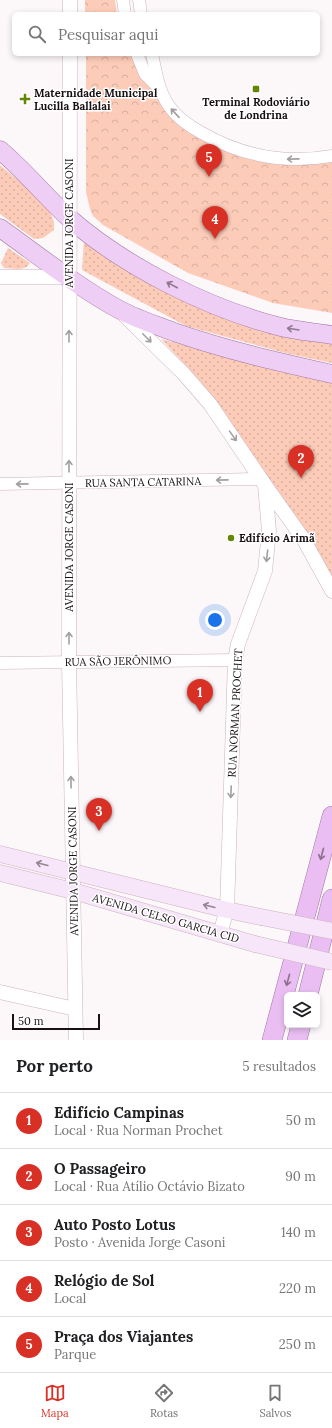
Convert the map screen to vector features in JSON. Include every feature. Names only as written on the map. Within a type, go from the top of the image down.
[{"type":"highway","points":[[272,1040],[332,816]]},
{"type":"highway","points":[[309,992],[332,899]]},
{"type":"highway","points":[[297,1040],[300,1028]]},
{"type":"main road","points":[[0,150],[69,218],[117,255],[186,292],[236,313],[282,327],[332,335]]},
{"type":"main road","points":[[0,228],[69,277],[120,310],[148,323],[207,344],[332,374]]},
{"type":"main road","name":"AVENIDA CELSO GARCIA CID","points":[[0,854],[227,910],[332,930]]},
{"type":"main road","name":"AVENIDA CELSO GARCIA CID","points":[[0,873],[73,891],[255,944],[332,962]]},
{"type":"street","points":[[70,0],[70,12]]},
{"type":"street","points":[[123,0],[125,12]]},
{"type":"street","points":[[139,0],[141,12]]},
{"type":"street","name":"AVENIDA JORGE CASONI","points":[[70,56],[69,662],[76,1040]]},
{"type":"street","points":[[138,56],[145,74],[159,88]]},
{"type":"street","points":[[152,56],[159,88],[169,107],[188,125],[213,140],[248,153],[278,159],[292,160],[332,156]]},
{"type":"street","points":[[0,277],[69,277]]},
{"type":"street","points":[[120,310],[184,374],[210,404],[304,540],[332,591]]},
{"type":"street","name":"RUA SANTA CATARINA","points":[[0,484],[263,482]]},
{"type":"street","name":"RUA NORMAN PROCHET","points":[[220,933],[227,910],[235,660],[238,644],[265,571],[268,531],[263,482]]},
{"type":"street","name":"RUA SÃO JERÔNIMO","points":[[0,663],[235,660]]},
{"type":"street","points":[[0,992],[76,1009]]},
{"type":"green space","points":[[85,0],[115,0],[117,12],[85,12]]},
{"type":"green space","points":[[86,56],[131,56],[164,105],[236,151],[332,160],[332,313],[273,303],[188,273],[103,225],[93,216],[86,192]]},
{"type":"green space","points":[[0,165],[45,203],[53,219],[54,230],[43,238],[34,239],[0,214]]},
{"type":"green space","points":[[84,240],[165,292],[262,332],[332,342],[332,363],[285,353],[186,326],[82,270]]},
{"type":"green space","points":[[8,248],[30,263],[28,266],[22,269],[4,268],[1,263]]},
{"type":"green space","points":[[161,339],[241,360],[332,380],[332,576],[201,382]]},
{"type":"place","name":"Terminal Rodoviário de Londrina","points":[[256,89]]},
{"type":"place","name":"Maternidade Municipal Lucilla Ballalai","points":[[25,99]]},
{"type":"place","name":"Praça dos Viajantes","points":[[209,177]]},
{"type":"place","name":"Relógio de Sol","points":[[215,239]]},
{"type":"place","name":"O Passageiro","points":[[301,478]]},
{"type":"place","name":"Edifício Arimã","points":[[231,538]]},
{"type":"place","name":"Edifício Campinas","points":[[200,712]]},
{"type":"place","name":"Auto Posto Lotus","points":[[99,831]]}]
